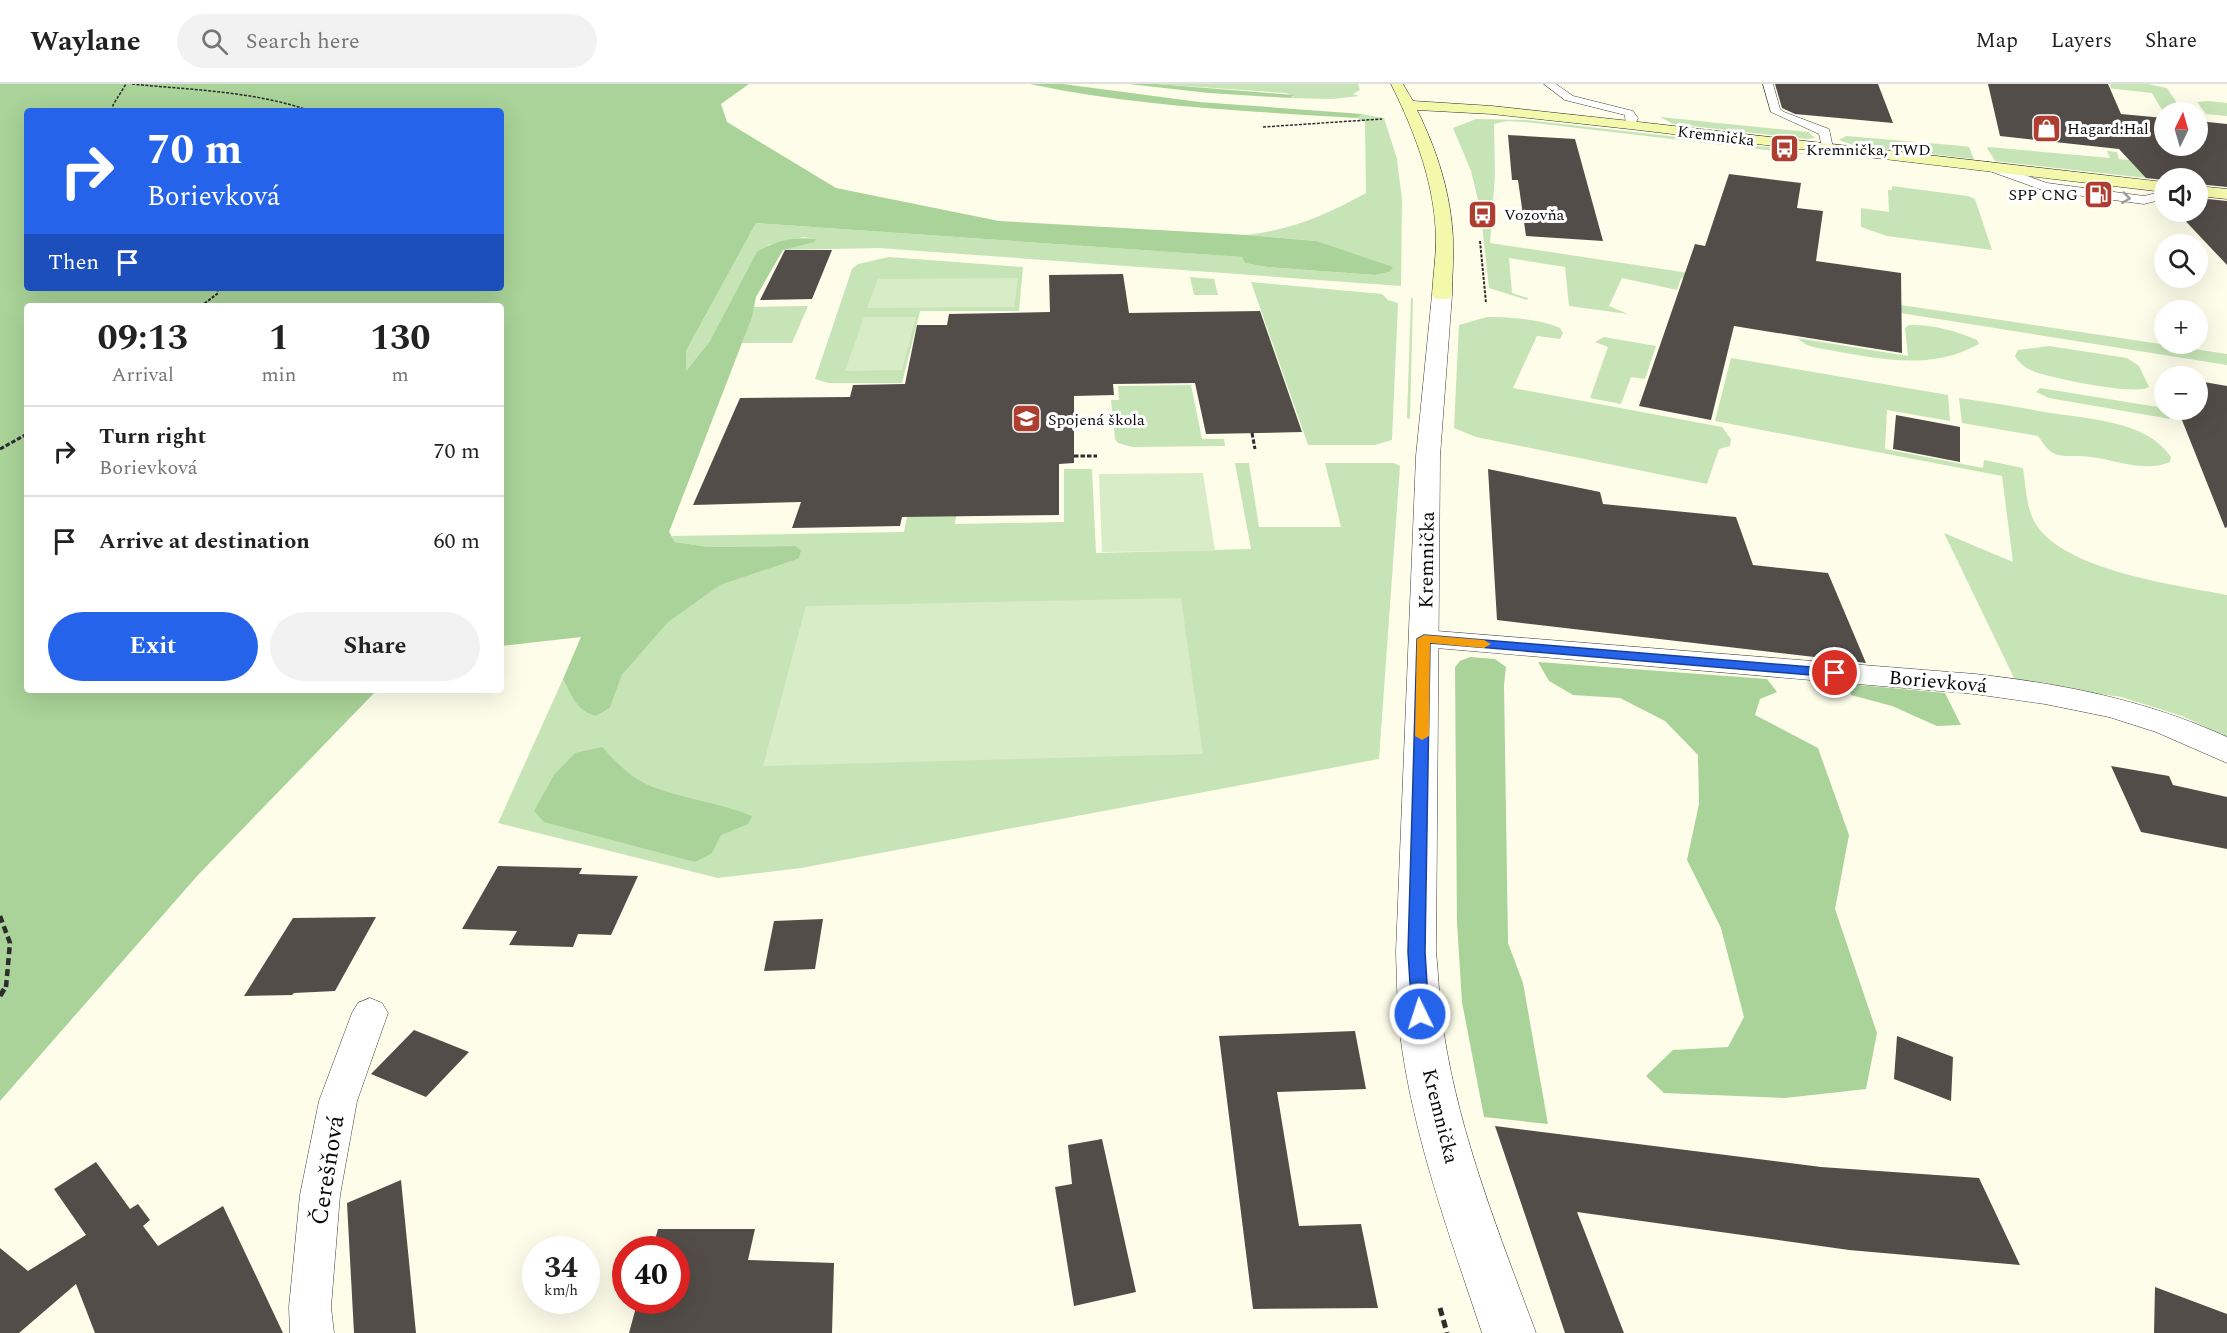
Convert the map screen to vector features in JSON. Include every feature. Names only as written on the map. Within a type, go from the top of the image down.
[{"type":"main road","name":"Kremnička","points":[[1397,84],[1430,152],[1439,189],[1444,232],[1442,295]]},
{"type":"main road","name":"Kremnička","points":[[1412,111],[1492,110],[2154,186]]},
{"type":"main road","points":[[2208,192],[2227,194]]},
{"type":"street","name":"Kremnička","points":[[1442,295],[1428,456],[1416,952],[1422,1034],[1439,1117],[1461,1197],[1498,1310],[1509,1333]]},
{"type":"street","name":"Borievková","points":[[1424,639],[1963,683],[2040,692],[2109,706],[2150,718],[2227,751]]},
{"type":"lane","points":[[1549,84],[1569,98],[1629,113],[1632,118],[1630,125]]},
{"type":"lane","points":[[1768,84],[1775,110],[1825,132],[1827,148]]},
{"type":"lane","points":[[1988,166],[2045,187],[2144,200],[2154,198]]},
{"type":"lane","name":"Čerešňová","points":[[312,1333],[310,1307],[320,1196],[338,1101],[370,1013]]},
{"type":"path","points":[[114,108],[113,105],[126,84]]},
{"type":"path","points":[[132,84],[255,97],[303,108]]},
{"type":"path","points":[[1263,127],[1412,111]]},
{"type":"path","points":[[205,303],[217,294],[218,291]]},
{"type":"path","points":[[1252,433],[1255,449]]},
{"type":"path","points":[[0,449],[24,436]]},
{"type":"path","points":[[1074,456],[1097,456]]},
{"type":"path","points":[[0,916],[10,943],[6,989],[0,996]]},
{"type":"path","points":[[1440,1308],[1447,1333]]},
{"type":"green space","points":[[0,84],[749,84],[721,104],[727,122],[836,188],[999,221],[1316,241],[1393,267],[1389,272],[1375,275],[1267,267],[1245,263],[1242,257],[756,223],[686,351],[686,371],[710,341],[757,252],[785,240],[816,239],[814,242],[783,250],[756,297],[752,317],[669,532],[675,542],[709,547],[795,546],[801,550],[799,558],[720,585],[668,622],[622,675],[610,708],[596,716],[579,707],[563,679],[581,637],[504,646],[504,303],[24,303],[24,693],[374,693],[198,875],[0,1101]]},
{"type":"green space","points":[[1030,84],[1063,84],[1199,102],[1362,114],[1357,118],[1193,107],[1111,98]]},
{"type":"green space","points":[[1129,84],[1294,95],[1290,98],[1209,93]]},
{"type":"green space","points":[[1156,84],[1358,84],[1360,90],[1353,94],[1359,96],[1332,99],[1290,98],[1294,96],[1286,93]]},
{"type":"green space","points":[[2110,84],[2148,84],[2167,88],[2176,102],[2157,102],[2152,93],[2080,85],[2111,88]]},
{"type":"green space","points":[[2208,101],[2227,103],[2227,116],[2208,114],[2208,102],[2197,102]]},
{"type":"green space","points":[[1362,114],[1384,118],[1397,159],[1402,200],[1401,286],[879,248],[783,250],[815,239],[804,237],[768,245],[710,341],[686,371],[686,351],[756,223],[1243,257],[1245,263],[1267,267],[1375,275],[1389,272],[1316,241],[1247,235],[1280,229],[1308,220],[1366,193],[1365,122],[1357,118]]},
{"type":"green space","points":[[1660,117],[1808,132],[1815,138],[1806,139],[1673,124]]},
{"type":"green space","points":[[1476,119],[1527,120],[1775,148],[1811,155],[1526,122],[1507,121],[1494,124],[1495,175],[1490,243],[2154,343],[2154,353],[1681,278],[1677,290],[1622,278],[1609,306],[1628,314],[1569,306],[1565,267],[1509,258],[1512,293],[1528,298],[1527,300],[1489,288],[1481,215],[1489,215],[1488,209],[1480,208],[1471,171],[1453,128]]},
{"type":"green space","points":[[1846,136],[1969,147],[1974,159],[1853,145],[1839,140]]},
{"type":"green space","points":[[1987,148],[2110,158],[2107,151],[2117,152],[2119,159],[2196,168],[2154,168],[2154,179],[1995,161]]},
{"type":"green space","points":[[1892,186],[1968,196],[1975,199],[1992,250],[1887,236],[1861,227],[1861,208],[1889,212],[1888,190],[1892,190]]},
{"type":"green space","points":[[889,257],[1023,267],[1019,311],[920,311],[902,383],[828,383],[815,379],[852,269],[858,264]]},
{"type":"green space","points":[[1190,277],[1214,279],[1218,295],[1194,295]]},
{"type":"green space","points":[[1018,278],[1014,307],[867,308],[878,279]]},
{"type":"green space","points":[[1251,282],[1382,294],[1388,300],[1398,303],[1392,440],[1375,445],[1308,445]]},
{"type":"green space","points":[[1411,297],[1413,299],[1410,419],[1407,418]]},
{"type":"green space","points":[[808,306],[792,343],[742,343],[754,307]]},
{"type":"green space","points":[[864,317],[916,317],[902,370],[845,371]]},
{"type":"green space","points":[[1487,317],[1543,322],[1560,328],[1563,333],[1560,339],[1537,336],[1513,388],[1722,427],[1731,439],[1730,446],[1719,449],[1707,484],[1476,437],[1454,428],[1459,325]]},
{"type":"green space","points":[[1909,325],[1953,331],[1977,340],[1979,344],[1940,358],[1900,360],[1817,348],[1797,338],[1908,356],[1905,328]]},
{"type":"green space","points":[[1604,337],[1656,346],[1645,379],[1631,377],[1621,404],[1590,398],[1608,347],[1595,342]]},
{"type":"green space","points":[[2049,346],[2127,358],[2139,366],[2149,387],[2111,388],[2056,378],[2027,368],[2015,356],[2018,350]]},
{"type":"green space","points":[[2208,351],[2227,354],[2227,365],[2158,354],[2208,354]]},
{"type":"green space","points":[[1731,358],[1948,395],[1950,421],[1887,410],[1885,449],[1983,468],[1984,460],[2023,468],[2033,520],[2052,541],[2097,565],[2124,574],[2227,595],[2227,737],[2182,716],[2121,697],[2016,682],[1944,533],[2013,562],[2002,476],[1715,421]]},
{"type":"green space","points":[[1191,385],[1202,439],[1224,439],[1225,446],[1132,447],[1118,443],[1115,439],[1111,400],[1119,400],[1118,386]]},
{"type":"green space","points":[[2040,388],[2154,406],[2154,416],[2049,398],[2036,392]]},
{"type":"green space","points":[[971,398],[955,524],[1064,522],[1064,469],[1092,469],[1096,553],[1251,549],[1235,463],[1249,463],[1259,527],[1341,527],[1325,463],[1394,463],[1400,466],[1379,759],[801,868],[718,878],[498,823],[563,679],[579,707],[596,716],[610,708],[622,675],[667,622],[719,585],[792,561],[801,550],[794,546],[709,547],[675,542],[672,536],[904,532],[930,399]]},
{"type":"green space","points":[[1959,398],[2114,423],[2131,428],[2147,435],[2160,445],[2171,457],[2170,462],[2141,466],[2087,456],[2058,455],[2049,450],[2038,436],[1962,423]]},
{"type":"green space","points":[[1203,473],[1215,551],[1102,552],[1099,474]]},
{"type":"green space","points":[[1181,598],[1203,754],[763,766],[806,606]]},
{"type":"green space","points":[[1470,657],[1495,659],[1506,667],[1504,685],[1508,943],[1523,983],[1548,1124],[1484,1117],[1462,1002],[1457,922],[1455,667],[1460,661]]},
{"type":"green space","points":[[1538,662],[1767,679],[1777,692],[1760,699],[1755,715],[1818,748],[1849,835],[1835,909],[1877,1033],[1866,1089],[1785,1098],[1664,1093],[1646,1076],[1673,1050],[1728,1047],[1744,1017],[1721,928],[1687,860],[1699,804],[1698,755],[1665,721],[1620,698],[1573,695],[1549,681]]},
{"type":"green space","points":[[1848,684],[1945,693],[1961,725],[1937,726],[1892,706],[1851,695]]},
{"type":"green space","points":[[602,747],[625,770],[646,784],[752,816],[748,824],[721,835],[712,853],[695,862],[544,822],[534,811],[554,775],[575,753]]},
{"type":"building","points":[[1775,84],[1878,84],[1893,123],[1795,114],[1782,108]]},
{"type":"building","points":[[1988,84],[2108,84],[2121,114],[2154,117],[2154,156],[2208,156],[2208,122],[2227,124],[2227,187],[2208,185],[2208,168],[2154,168],[2154,179],[2146,178],[2119,149],[2000,136]]},
{"type":"building","points":[[1508,135],[1575,139],[1603,241],[1526,236],[1518,180],[1512,180]]},
{"type":"building","points":[[1729,174],[1801,183],[1797,208],[1823,211],[1816,261],[1901,273],[1902,353],[1734,326],[1711,420],[1639,406],[1695,244],[1705,246]]},
{"type":"building","points":[[2208,199],[2227,201],[2227,265],[2208,245],[2208,234],[2198,234],[2186,222],[2208,222]]},
{"type":"building","points":[[785,250],[832,250],[812,299],[760,300]]},
{"type":"building","points":[[1123,274],[1129,313],[1260,311],[1302,432],[1206,434],[1195,383],[1113,384],[1114,395],[1074,396],[1074,463],[1059,464],[1059,515],[902,517],[900,526],[792,528],[801,502],[693,505],[740,398],[850,397],[853,385],[905,384],[917,325],[947,325],[949,314],[1050,312],[1049,275]]},
{"type":"building","points":[[2208,383],[2227,386],[2227,527],[2225,528],[2182,420],[2208,420]]},
{"type":"building","points":[[1896,415],[1960,427],[1960,462],[1893,449]]},
{"type":"building","points":[[1488,469],[1600,492],[1603,504],[1736,517],[1753,565],[1828,573],[1866,663],[1497,620]]},
{"type":"building","points":[[2111,766],[2169,776],[2173,785],[2227,797],[2227,849],[2141,832]]},
{"type":"building","points":[[498,866],[582,868],[579,874],[638,876],[611,935],[578,934],[573,947],[509,945],[517,931],[462,929]]},
{"type":"building","points":[[376,917],[335,991],[244,996],[293,918]]},
{"type":"building","points":[[823,919],[815,969],[764,971],[774,921]]},
{"type":"building","points":[[414,1030],[469,1052],[426,1097],[371,1074]]},
{"type":"building","points":[[1355,1031],[1366,1089],[1277,1092],[1299,1226],[1361,1224],[1378,1308],[1253,1309],[1219,1036]]},
{"type":"building","points":[[1897,1036],[1953,1057],[1951,1101],[1894,1079]]},
{"type":"building","points":[[1495,1126],[1821,1167],[1979,1178],[2020,1265],[1849,1250],[1577,1212],[1624,1333],[1565,1333]]},
{"type":"building","points":[[1102,1139],[1136,1292],[1074,1306],[1055,1187],[1072,1184],[1068,1145]]},
{"type":"building","points":[[96,1162],[130,1209],[138,1204],[150,1220],[143,1226],[158,1246],[223,1206],[283,1333],[95,1333],[76,1284],[19,1333],[0,1333],[0,1248],[28,1271],[86,1235],[54,1189]]},
{"type":"building","points":[[401,1180],[416,1333],[354,1333],[347,1203]]},
{"type":"building","points":[[658,1229],[755,1229],[748,1260],[834,1263],[832,1333],[629,1333],[634,1314],[690,1314],[690,1236],[656,1236]]},
{"type":"building","points":[[2155,1287],[2227,1314],[2227,1333],[2154,1333]]},
{"type":"slow traffic","points":[[1422,736],[1424,639],[1484,644]]},
{"type":"place","name":"Hagard:Hal","points":[[2046,128]]},
{"type":"place","name":"Kremnička, TWD","points":[[1785,149]]},
{"type":"place","name":"SPP CNG","points":[[2099,194]]},
{"type":"place","name":"Vozovňa","points":[[1483,214]]},
{"type":"place","name":"Spojená škola","points":[[1027,419]]},
{"type":"route","points":[[1420,1014],[1416,952],[1424,639],[1835,673]]}]
